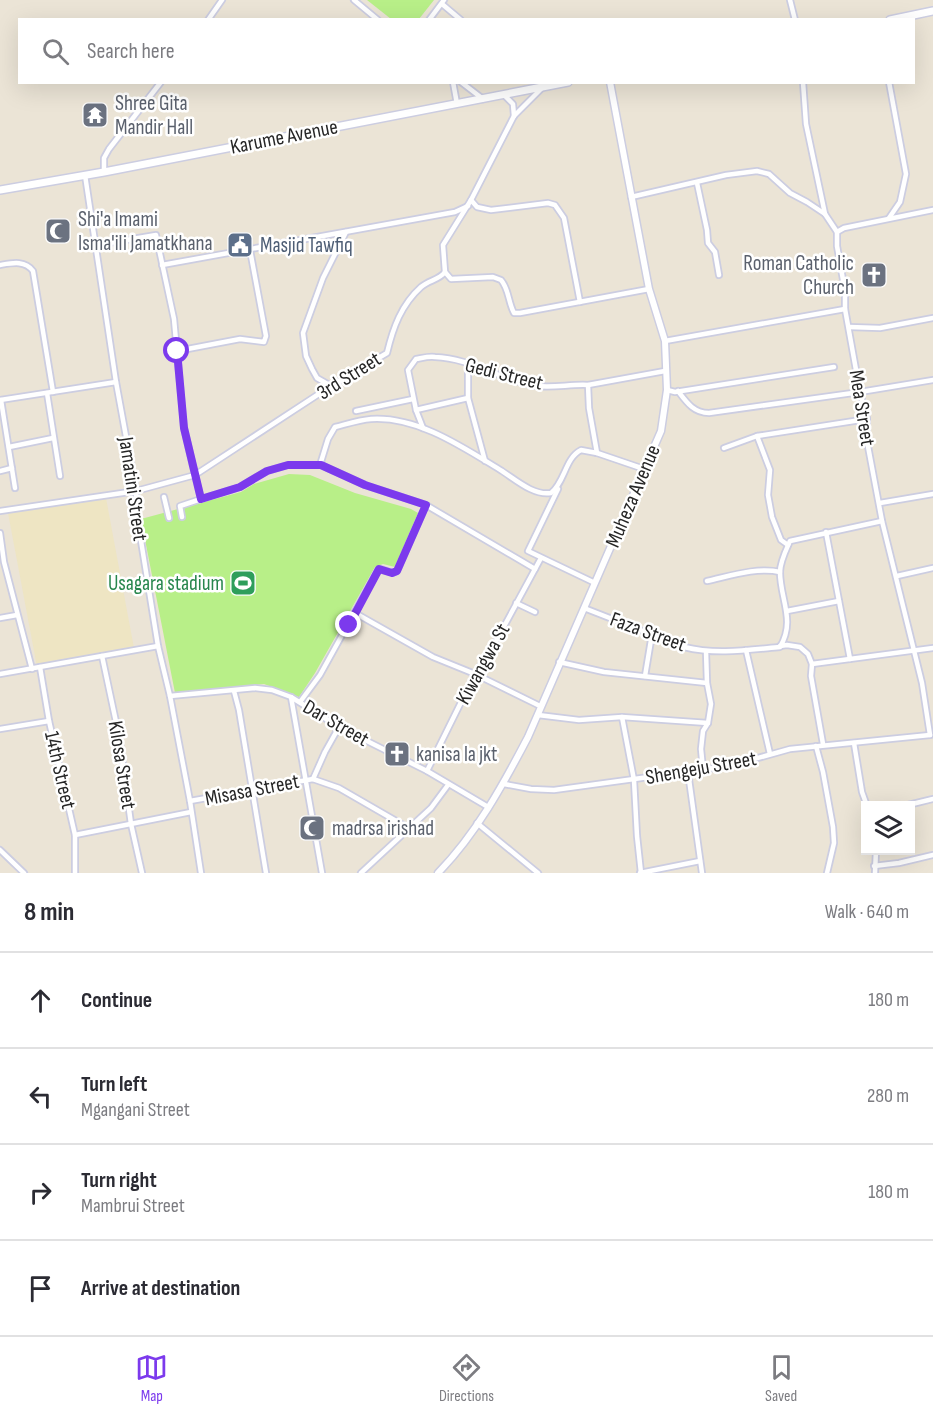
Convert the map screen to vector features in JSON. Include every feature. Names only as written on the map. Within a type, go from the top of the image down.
[{"type":"main road","points":[[900,18],[933,11]]},
{"type":"main road","name":"Karume Avenue","points":[[0,190],[506,96],[558,84]]},
{"type":"street","points":[[209,18],[222,0]]},
{"type":"street","points":[[354,0],[376,18]]},
{"type":"street","points":[[790,0],[794,18]]},
{"type":"street","points":[[431,18],[443,2],[459,18]]},
{"type":"street","points":[[104,172],[104,158],[109,149],[159,84]]},
{"type":"street","points":[[453,84],[457,105]]},
{"type":"street","points":[[464,84],[483,99]]},
{"type":"street","name":"Muheza Avenue","points":[[438,873],[504,784],[538,715],[661,431],[667,390],[665,341],[649,289],[610,84]]},
{"type":"street","name":"Mea Street","points":[[802,84],[806,124],[825,214],[837,232],[837,246],[845,291],[845,309],[867,419],[867,441],[882,521],[897,576],[931,735]]},
{"type":"street","points":[[889,84],[906,174],[900,202],[889,218]]},
{"type":"street","points":[[542,87],[514,116],[468,206],[443,245],[445,272],[451,279],[494,277],[501,280],[505,284],[513,313],[649,289]]},
{"type":"street","points":[[506,96],[513,104],[514,116]]},
{"type":"street","points":[[631,198],[726,175],[757,171],[769,174],[790,193],[825,214]]},
{"type":"street","name":"Jamatini Street","points":[[85,175],[116,382],[136,491],[137,516],[158,646],[190,801],[201,873]]},
{"type":"street","points":[[697,183],[708,243],[715,252],[719,275]]},
{"type":"street","points":[[471,200],[477,207],[491,210],[548,203],[555,205],[564,218],[580,302]]},
{"type":"street","points":[[162,265],[455,212],[468,206]]},
{"type":"street","points":[[837,232],[844,228],[933,210]]},
{"type":"street","points":[[331,386],[317,378],[312,369],[306,356],[303,333],[323,278],[346,232]]},
{"type":"street","points":[[97,245],[156,235],[174,320],[184,428],[201,499]]},
{"type":"street","points":[[177,351],[240,339],[264,342],[266,336],[250,250]]},
{"type":"street","points":[[0,265],[18,263],[30,267],[33,271],[50,392],[53,438],[60,476]]},
{"type":"street","name":"3rd Street","points":[[136,491],[195,475],[331,386],[387,354],[393,327],[405,306],[423,285],[441,277],[445,272]]},
{"type":"street","points":[[665,341],[845,309]]},
{"type":"street","points":[[849,327],[880,328],[933,318]]},
{"type":"street","name":"Gedi Street","points":[[423,429],[413,399],[408,370],[416,359],[435,357],[468,364],[515,381],[537,386],[588,385],[665,371]]},
{"type":"street","points":[[468,364],[468,398],[486,462]]},
{"type":"street","points":[[667,390],[678,391],[834,367]]},
{"type":"street","points":[[678,391],[689,406],[701,413],[709,413],[933,380]]},
{"type":"street","points":[[15,489],[1,400],[116,382]]},
{"type":"street","points":[[588,385],[589,408],[597,453]]},
{"type":"street","points":[[416,410],[468,398]]},
{"type":"street","points":[[356,411],[413,399]]},
{"type":"street","points":[[320,465],[335,427],[371,419],[392,421],[423,429],[473,452],[540,493],[551,493],[559,486]]},
{"type":"street","points":[[724,448],[757,436],[867,419]]},
{"type":"street","points":[[757,436],[770,470],[768,495],[772,517],[781,540],[788,545]]},
{"type":"street","points":[[9,447],[53,438]]},
{"type":"street","points":[[595,583],[528,551],[571,458],[576,453],[581,450],[597,453],[644,470]]},
{"type":"street","points":[[182,518],[180,506],[240,487],[267,471],[288,465],[320,465],[365,485],[426,505],[535,569]]},
{"type":"street","points":[[0,471],[12,468]]},
{"type":"street","points":[[0,511],[136,491]]},
{"type":"street","points":[[880,503],[933,494]]},
{"type":"street","points":[[164,497],[169,518]]},
{"type":"street","points":[[300,702],[320,675],[379,569],[392,573],[397,571],[426,505]]},
{"type":"street","points":[[780,646],[786,632],[787,611],[780,572],[790,541],[882,521]]},
{"type":"street","points":[[826,532],[850,659]]},
{"type":"street","points":[[0,533],[2,562],[32,669]]},
{"type":"street","name":"Kiwangwa St","points":[[427,771],[475,674],[494,645],[541,558]]},
{"type":"street","points":[[897,576],[933,568]]},
{"type":"street","points":[[706,581],[747,572],[769,570],[780,572]]},
{"type":"street","points":[[787,611],[839,601]]},
{"type":"street","points":[[516,603],[535,612]]},
{"type":"street","name":"Faza Street","points":[[584,608],[684,647],[706,651],[780,646]]},
{"type":"street","points":[[355,613],[433,657],[475,674],[540,706]]},
{"type":"street","points":[[0,618],[17,615]]},
{"type":"street","points":[[645,676],[652,634]]},
{"type":"street","points":[[0,674],[158,646]]},
{"type":"street","points":[[780,646],[800,647],[808,654],[812,664],[811,676],[823,744]]},
{"type":"street","points":[[812,664],[933,648]]},
{"type":"street","points":[[746,650],[770,754]]},
{"type":"street","points":[[703,769],[701,749],[703,731],[708,723],[711,704],[707,683],[706,651]]},
{"type":"street","name":"Kilosa Street","points":[[102,656],[119,736],[131,824],[142,873]]},
{"type":"street","points":[[559,662],[604,672],[707,683]]},
{"type":"street","name":"14th Street","points":[[40,667],[49,721],[75,835],[75,873]]},
{"type":"street","name":"Dar Street","points":[[170,696],[255,688],[272,690],[291,697],[339,727],[427,771],[488,807]]},
{"type":"street","points":[[234,691],[266,873]]},
{"type":"street","points":[[291,697],[322,873]]},
{"type":"street","points":[[538,715],[579,720],[622,717],[708,723]]},
{"type":"street","points":[[622,717],[634,780],[639,873],[700,861]]},
{"type":"street","points":[[0,729],[49,721]]},
{"type":"street","points":[[313,778],[339,727]]},
{"type":"street","name":"Shengeju Street","points":[[504,784],[554,790],[729,766],[790,749],[823,744],[931,735]]},
{"type":"street","points":[[854,743],[864,801]]},
{"type":"street","points":[[816,746],[834,828],[834,843],[827,873]]},
{"type":"street","points":[[688,772],[702,873]]},
{"type":"street","name":"Misasa Street","points":[[190,801],[313,778],[339,788],[410,829]]},
{"type":"street","points":[[361,873],[431,808],[448,785]]},
{"type":"street","points":[[915,804],[933,800]]},
{"type":"street","points":[[75,835],[191,812]]},
{"type":"street","points":[[477,823],[538,873]]},
{"type":"street","points":[[0,850],[24,873]]},
{"type":"street","points":[[875,855],[875,873]]},
{"type":"street","points":[[874,866],[933,855]]},
{"type":"shaded area","points":[[106,498],[134,648],[37,667],[8,513]]},
{"type":"green space","points":[[367,0],[434,0],[420,18],[390,18]]},
{"type":"green space","points":[[289,474],[310,475],[355,493],[418,513],[395,567],[383,564],[375,567],[299,697],[264,684],[175,693],[141,519],[241,492],[254,484]]},
{"type":"place","name":"Shree Gita Mandir Hall","points":[[95,115]]},
{"type":"place","name":"Shi'a Imami Isma'ili Jamatkhana","points":[[58,231]]},
{"type":"place","name":"Masjid Tawfiq","points":[[240,245]]},
{"type":"place","name":"Roman Catholic Church","points":[[874,275]]},
{"type":"place","name":"Usagara stadium","points":[[243,583]]},
{"type":"place","name":"kanisa la jkt","points":[[397,754]]},
{"type":"place","name":"madrsa irishad","points":[[312,828]]},
{"type":"route","points":[[177,351],[184,428],[201,499],[240,487],[267,471],[288,465],[321,465],[365,485],[426,505],[397,571],[392,573],[379,569],[349,625]]}]
